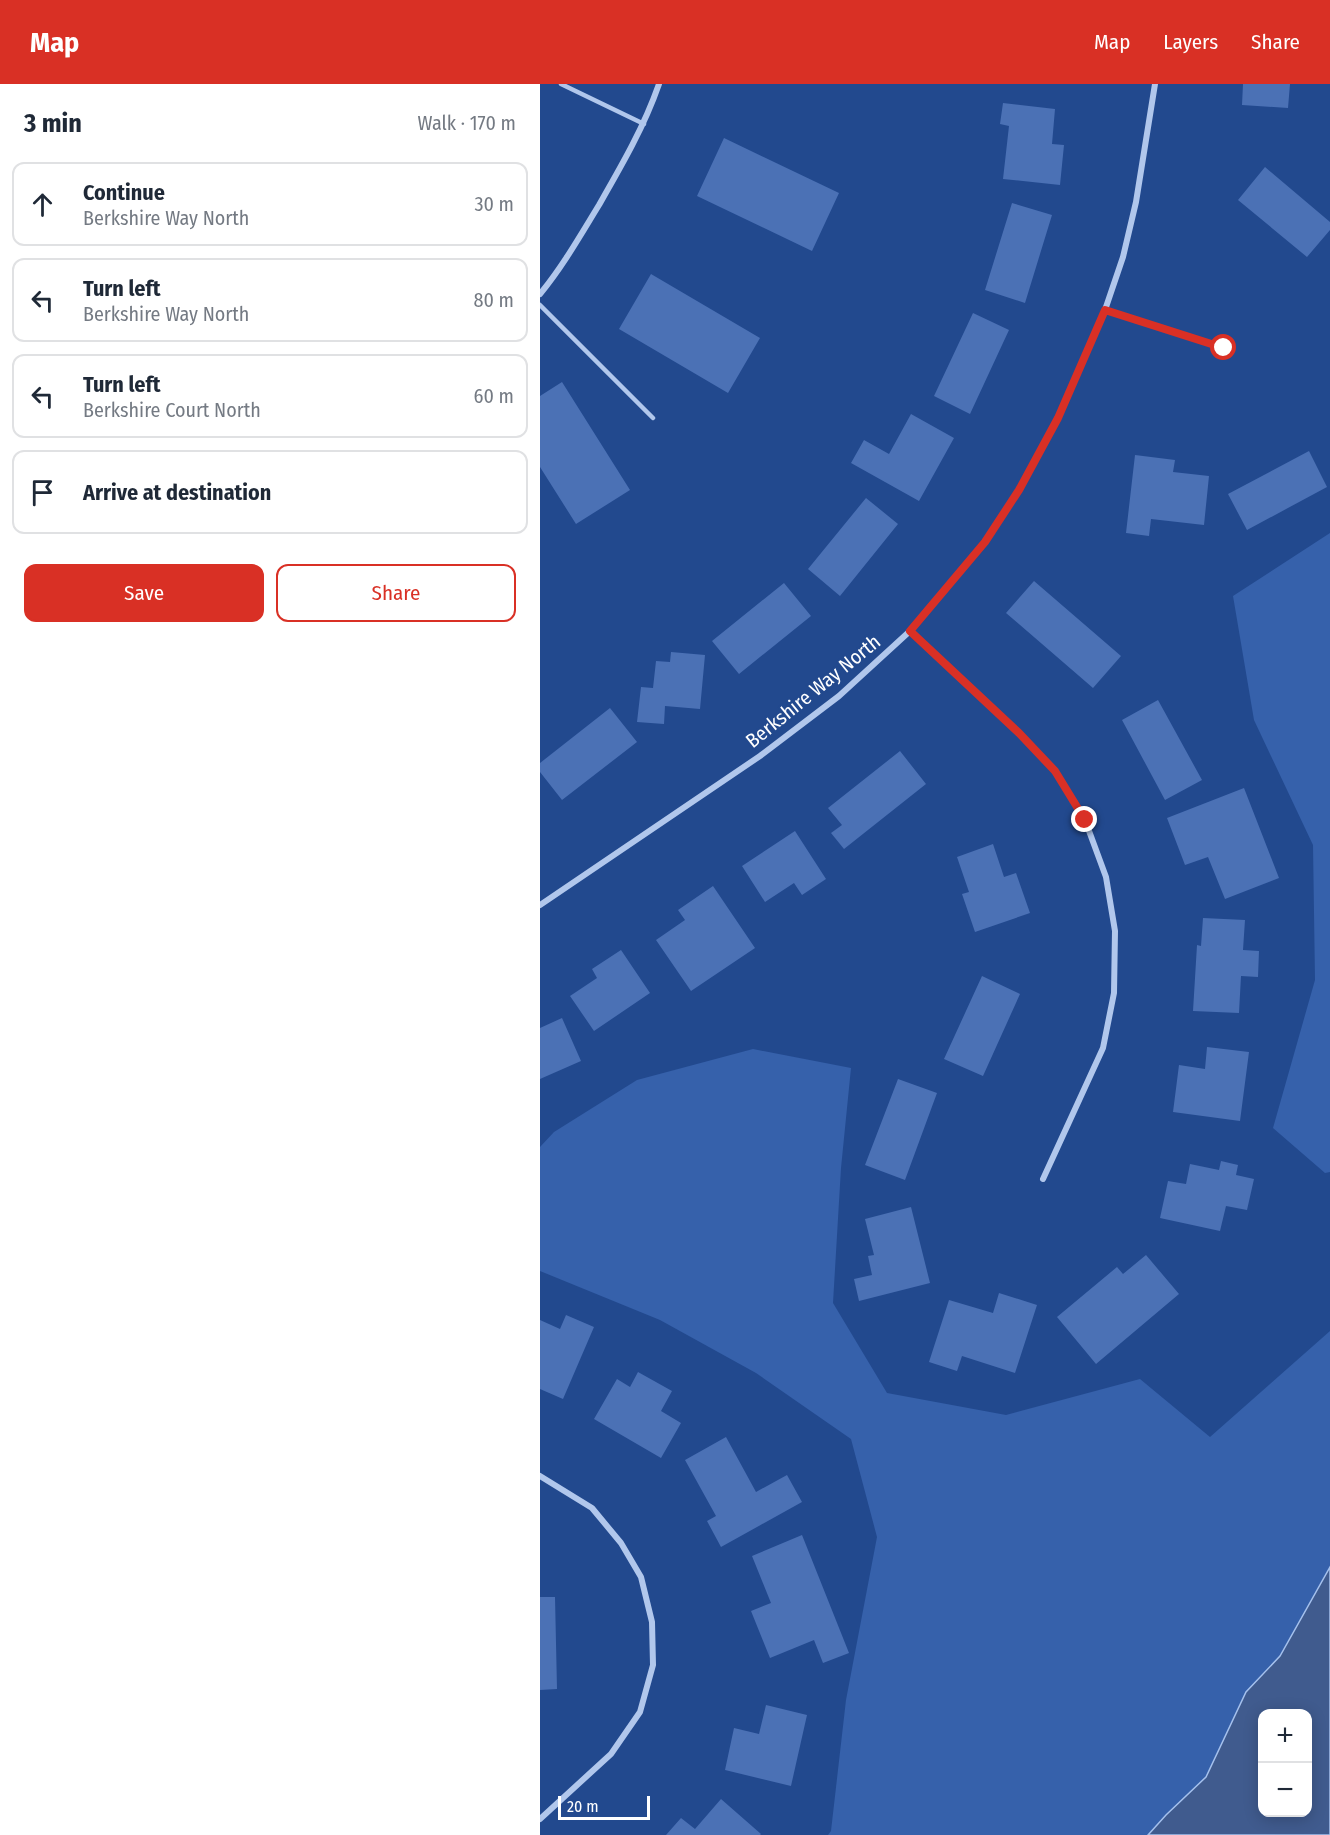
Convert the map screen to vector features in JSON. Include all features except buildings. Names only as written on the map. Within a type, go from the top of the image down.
[{"type":"street","points":[[540,294],[562,267],[628,156],[644,124],[659,84]]},
{"type":"street","name":"Berkshire Way North","points":[[540,905],[760,756],[839,696],[910,631],[985,542],[1019,490],[1058,418],[1105,310],[1123,257],[1136,202],[1155,84]]},
{"type":"street","points":[[1105,310],[1224,348]]},
{"type":"street","points":[[910,631],[1019,733],[1055,771],[1085,820],[1106,877],[1115,931],[1114,993],[1103,1048],[1042,1179]]},
{"type":"street","points":[[540,1476],[592,1508],[621,1543],[641,1576],[652,1622],[653,1665],[640,1712],[611,1754],[540,1819]]},
{"type":"lane","points":[[561,84],[644,124]]},
{"type":"lane","points":[[540,305],[653,418]]},
{"type":"shaded area","points":[[1330,533],[1330,1172],[1325,1173],[1273,1128],[1315,980],[1313,845],[1254,720],[1233,596]]},
{"type":"shaded area","points":[[753,1049],[851,1068],[841,1168],[833,1303],[887,1393],[1006,1415],[1140,1379],[1210,1437],[1330,1331],[1330,1567],[1280,1656],[1246,1692],[1206,1777],[1148,1835],[828,1835],[831,1831],[846,1700],[877,1537],[851,1439],[756,1373],[660,1320],[540,1271],[540,1147],[554,1132],[637,1080]]},
{"type":"shaded area","points":[[1330,1567],[1330,1835],[1148,1835],[1206,1777],[1246,1692],[1280,1656]]},
{"type":"route","points":[[1085,820],[1055,771],[1019,733],[910,631],[985,542],[1019,490],[1058,418],[1105,310],[1224,348]]}]
